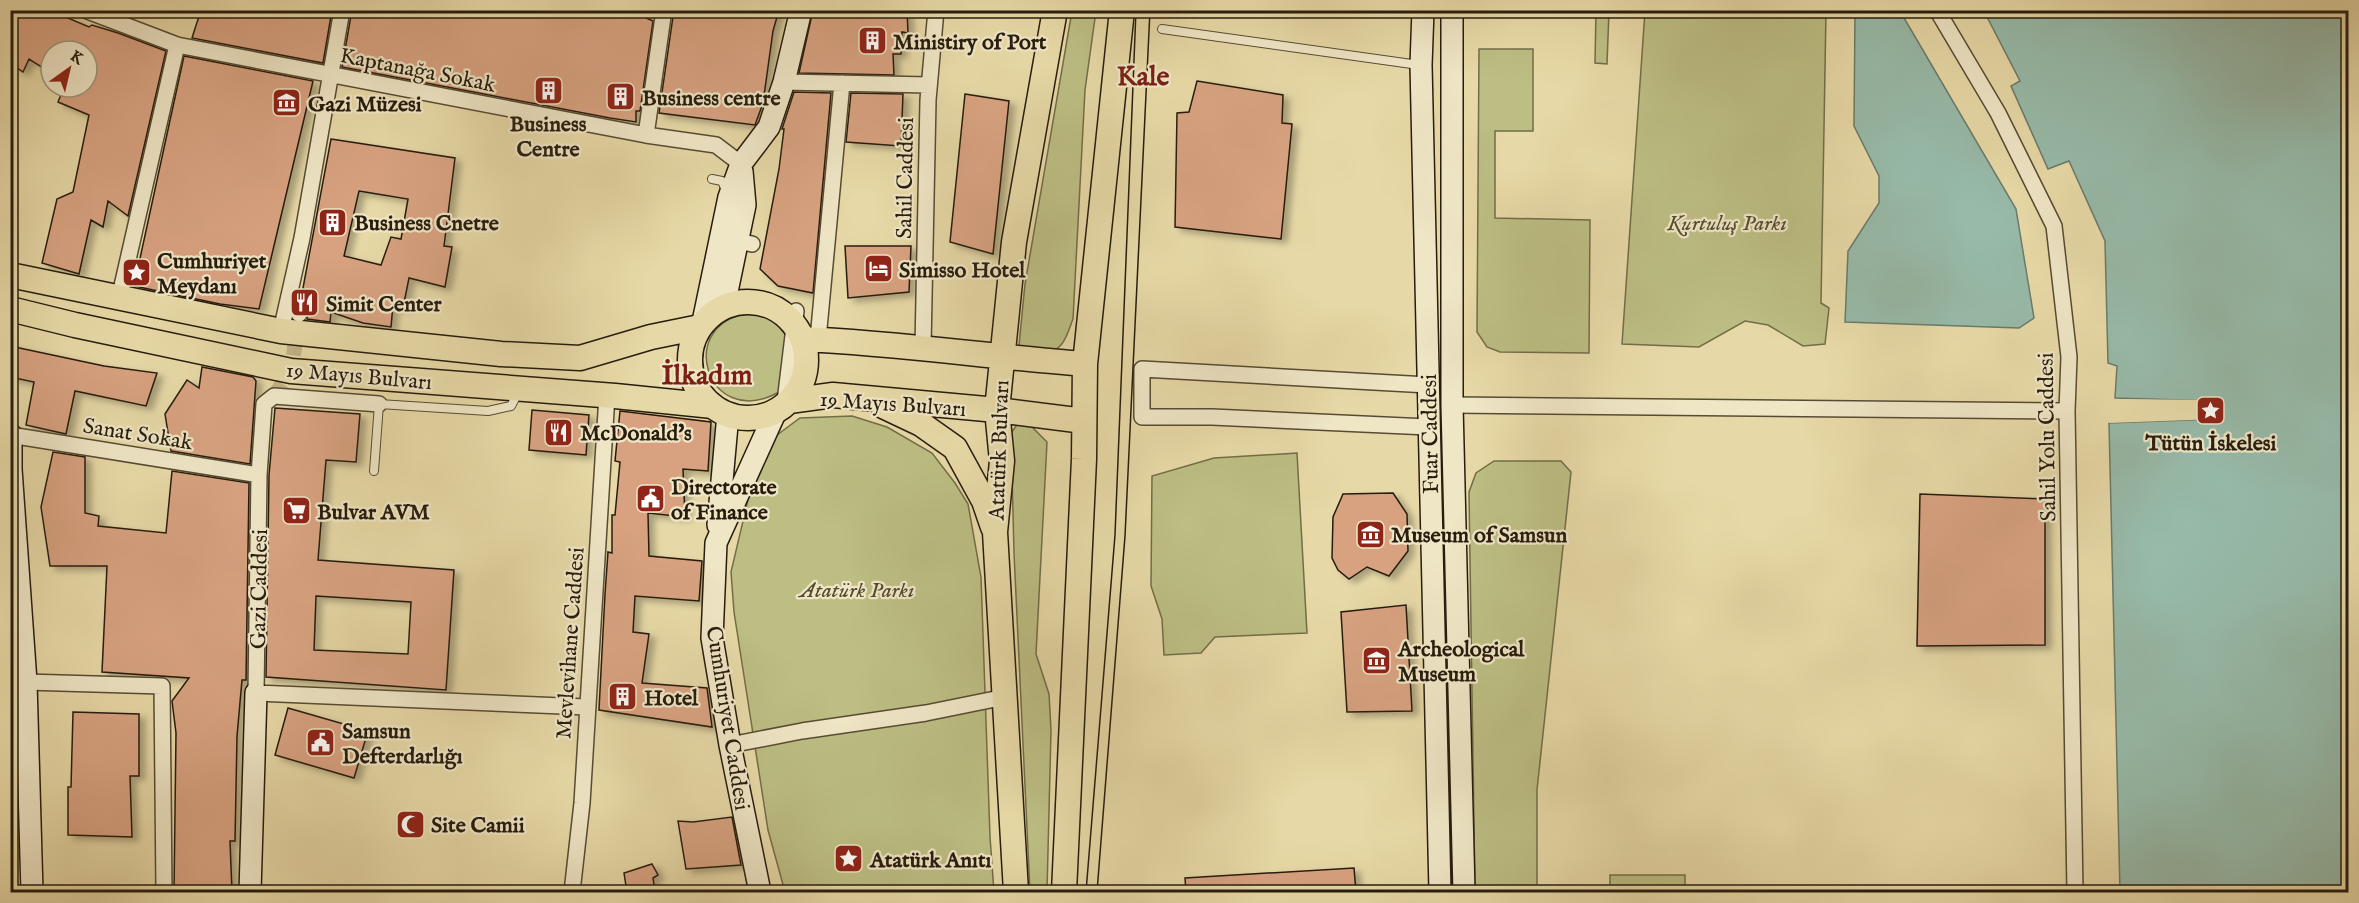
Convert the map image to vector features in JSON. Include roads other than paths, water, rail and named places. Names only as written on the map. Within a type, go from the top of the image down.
[{"type":"main road","points":[[724,306],[730,240],[729,197],[741,164],[769,127],[784,82],[801,10]]},
{"type":"main road","name":"Atatürk Bulvarı","points":[[1016,892],[995,532],[1002,461],[997,410],[1014,242],[1055,10]]},
{"type":"main road","points":[[1064,892],[1085,364],[1122,10]]},
{"type":"main road","name":"Fuar Caddesi","points":[[1423,10],[1421,65],[1440,892]]},
{"type":"main road","name":"Fuar Caddesi","points":[[1452,10],[1452,405],[1464,892]]},
{"type":"main road","points":[[741,164],[745,205],[730,240],[702,324],[693,338],[690,357],[692,376],[700,393],[721,410],[744,418],[761,417],[784,408],[800,388],[806,372],[807,355],[803,328]]},
{"type":"main road","name":"19 Mayıs Bulvarı","points":[[10,276],[281,331],[501,354],[580,358],[702,324]]},
{"type":"main road","points":[[702,324],[724,306],[742,301],[761,303],[779,310],[803,328],[1002,358],[1085,364]]},
{"type":"main road","name":"19 Mayıs Bulvarı","points":[[10,309],[291,371],[607,395],[721,410]]},
{"type":"main road","name":"19 Mayıs Bulvarı","points":[[784,408],[833,395],[997,410],[1084,421]]},
{"type":"main road","points":[[870,399],[921,424],[955,448],[984,501],[995,532]]},
{"type":"main road","name":"Cumhuriyet Caddesi","points":[[760,892],[730,745],[712,638],[716,543],[784,408]]},
{"type":"main road","points":[[716,543],[721,410]]},
{"type":"main road","points":[[11,435],[10,469],[26,682],[32,892]]},
{"type":"main road","name":"Gazi Caddesi","points":[[250,892],[256,693]]},
{"type":"street","name":"Kaptanağa Sokak","points":[[85,10],[177,45],[646,135],[716,145],[741,164]]},
{"type":"street","points":[[281,331],[290,296],[332,75],[342,10]]},
{"type":"street","name":"Sahil Caddesi","points":[[923,347],[929,85],[936,10]]},
{"type":"street","name":"Sahil Yolu Caddesi","points":[[1937,10],[1998,113],[2054,226],[2069,357],[2067,411],[2075,892]]},
{"type":"street","points":[[646,135],[662,11]]},
{"type":"street","points":[[119,299],[177,45]]},
{"type":"street","points":[[784,82],[929,85]]},
{"type":"street","points":[[803,328],[842,83]]},
{"type":"street","points":[[290,296],[301,298],[299,314]]},
{"type":"street","points":[[1428,385],[1142,369],[1142,417],[1212,417],[1428,427]]},
{"type":"street","name":"Mevlevihane Caddesi","points":[[572,892],[582,803],[586,707],[607,395]]},
{"type":"street","name":"Gazi Caddesi","points":[[256,693],[259,475],[264,404],[274,396],[379,404]]},
{"type":"street","points":[[1452,405],[2067,411]]},
{"type":"street","name":"Sanat Sokak","points":[[11,435],[259,475]]},
{"type":"street","points":[[26,682],[162,686],[164,892]]},
{"type":"street","points":[[256,693],[586,707]]},
{"type":"street","points":[[730,745],[802,731],[926,713],[1005,697]]},
{"type":"lane","points":[[1162,29],[1421,65]]},
{"type":"lane","points":[[712,179],[722,181],[729,197]]},
{"type":"lane","name":"Gazi Caddesi","points":[[379,404],[488,411],[511,406],[520,389]]},
{"type":"lane","points":[[374,471],[379,404]]},
{"type":"tunnel","points":[[274,396],[291,371],[298,326]]},
{"type":"tram line","points":[[1086,892],[1115,535],[1136,10]]},
{"type":"tram line","points":[[1097,892],[1125,536],[1150,10]]},
{"type":"place","name":"Ministiry of Port","points":[[872,41]]},
{"type":"place","name":"Business Centre","points":[[548,91]]},
{"type":"place","name":"Business centre","points":[[621,97]]},
{"type":"place","name":"Gazi Müzesi","points":[[287,103]]},
{"type":"place","name":"Business Cnetre","points":[[333,222]]},
{"type":"place","name":"Simisso Hotel","points":[[878,269]]},
{"type":"place","name":"Cumhuriyet Meydanı","points":[[136,273]]},
{"type":"place","name":"Simit Center","points":[[305,303]]},
{"type":"place","name":"Tütün İskelesi","points":[[2211,410]]},
{"type":"place","name":"McDonald's","points":[[559,432]]},
{"type":"place","name":"Directorate of Finance","points":[[650,499]]},
{"type":"place","name":"Bulvar AVM","points":[[296,511]]},
{"type":"place","name":"Museum of Samsun","points":[[1370,534]]},
{"type":"place","name":"Archeological Museum","points":[[1377,661]]},
{"type":"place","name":"Hotel","points":[[623,697]]},
{"type":"place","name":"Samsun Defterdarlığı","points":[[321,743]]},
{"type":"place","name":"Site Camii","points":[[410,824]]},
{"type":"place","name":"Atatürk Anıtı","points":[[849,859]]},
{"type":"district","name":"Kale","points":[[1143,75]]},
{"type":"district","name":"İlkadım","points":[[707,374]]},
{"type":"park label","name":"Kurtuluş Parkı","points":[[1727,222]]},
{"type":"park label","name":"Atatürk Parkı","points":[[857,589]]}]
